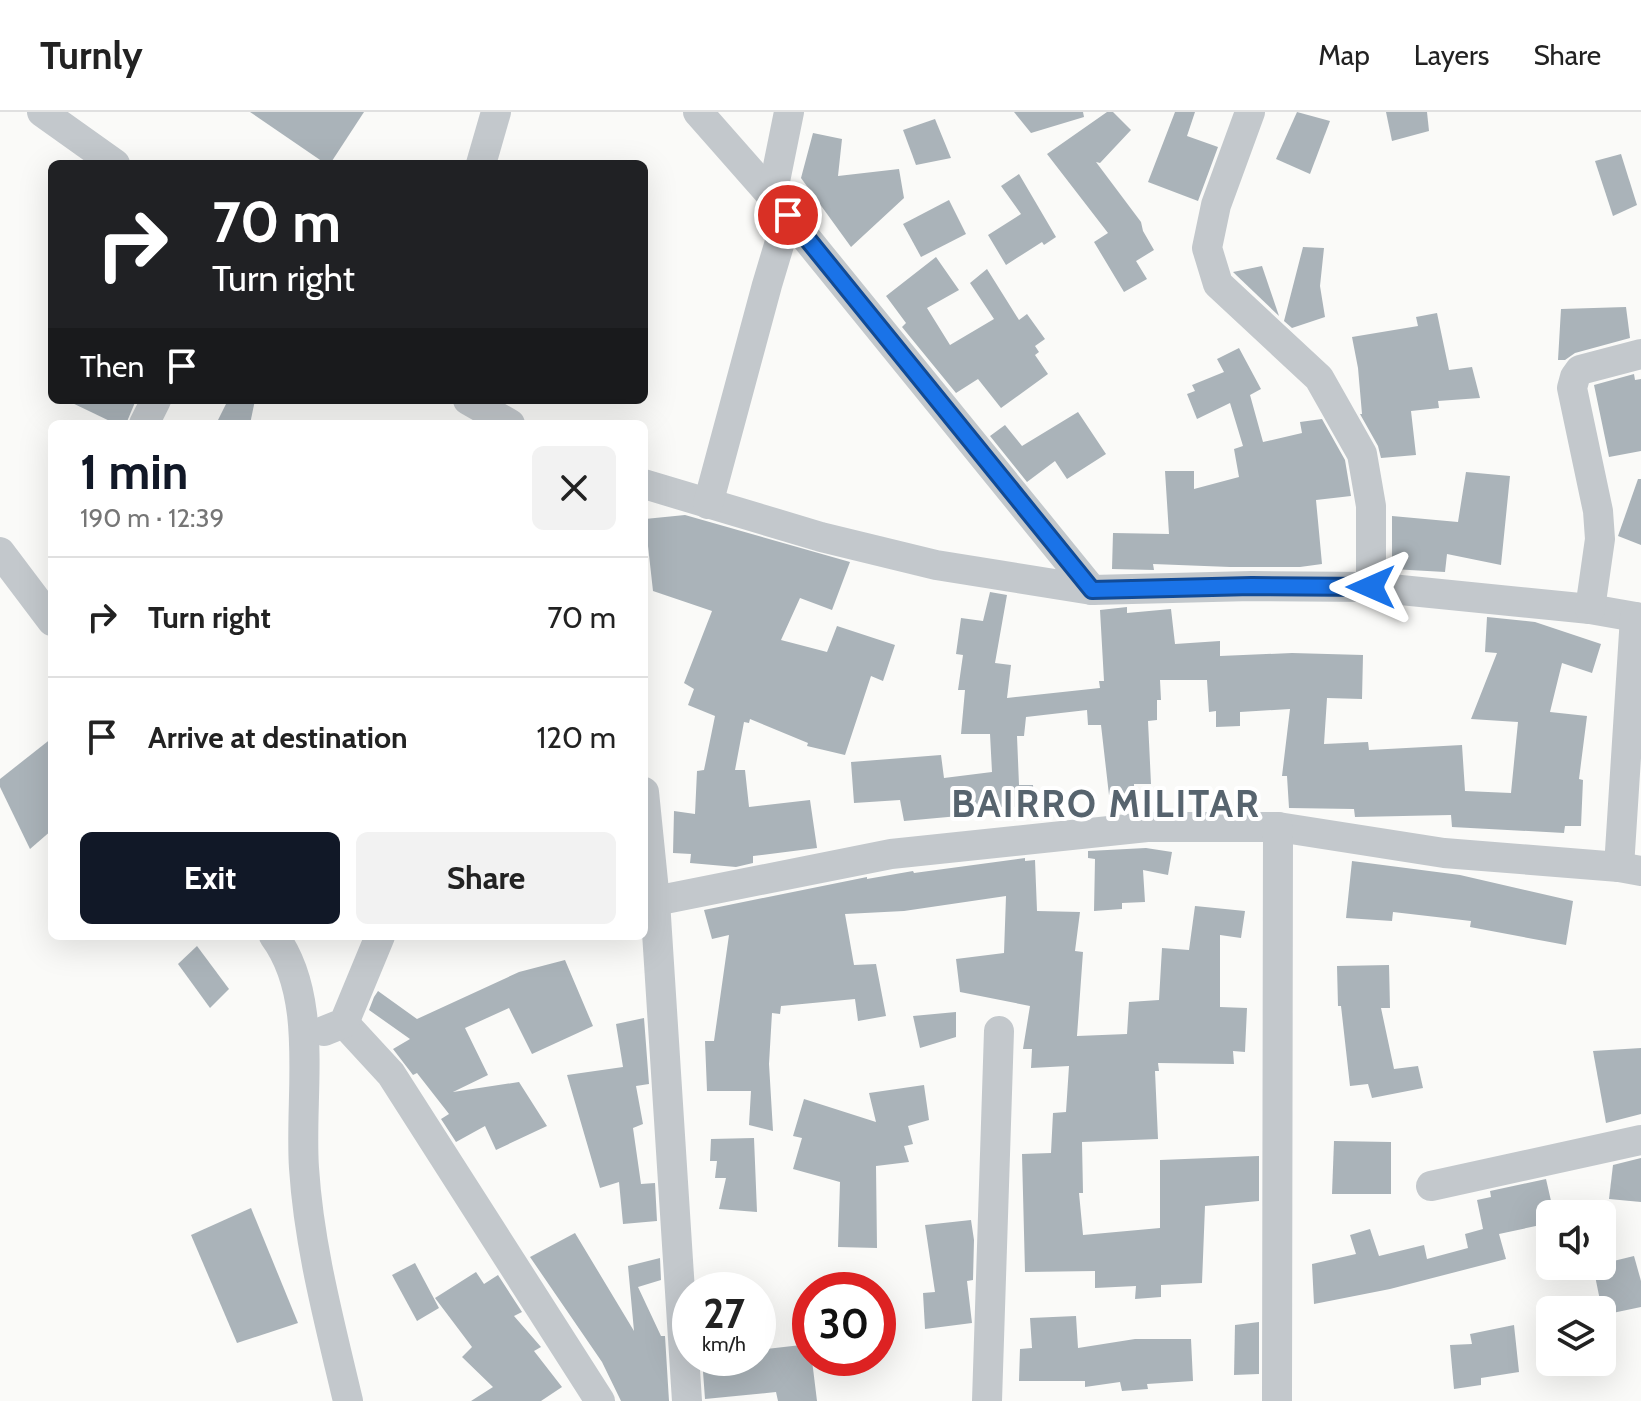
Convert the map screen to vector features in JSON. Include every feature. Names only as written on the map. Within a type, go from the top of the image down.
[{"type":"street","points":[[42,112],[109,160]]},
{"type":"street","points":[[482,160],[496,112]]},
{"type":"street","points":[[698,112],[780,206],[1092,590]]},
{"type":"street","points":[[708,504],[767,285],[780,206],[789,112]]},
{"type":"street","points":[[1250,112],[1216,205],[1207,248],[1218,284],[1319,378],[1362,454],[1371,506],[1371,587]]},
{"type":"street","points":[[1590,609],[1600,539],[1598,511],[1572,388],[1580,370],[1641,354]]},
{"type":"street","points":[[475,404],[503,420]]},
{"type":"street","points":[[648,485],[821,537],[936,565],[1092,590],[1371,587],[1590,609],[1638,617],[1630,869],[1444,853],[1278,827],[1147,827],[906,852],[655,901]]},
{"type":"street","points":[[0,552],[48,612]]},
{"type":"street","points":[[1277,1401],[1278,827]]},
{"type":"street","points":[[648,832],[687,1401]]},
{"type":"street","points":[[277,940],[284,949],[298,990],[304,1039],[304,1168],[316,1263],[348,1401]]},
{"type":"street","points":[[304,1039],[344,1023],[378,940]]},
{"type":"street","points":[[344,1023],[391,1074],[600,1401]]},
{"type":"street","points":[[987,1401],[999,1031]]},
{"type":"street","points":[[1431,1186],[1641,1140]]},
{"type":"building","points":[[250,112],[364,112],[333,160],[320,160]]},
{"type":"building","points":[[1014,112],[1083,112],[1084,117],[1031,133]]},
{"type":"building","points":[[1107,112],[1113,112],[1131,130],[1100,163],[1096,162],[1141,222],[1154,250],[1136,261],[1147,279],[1124,292],[1094,242],[1108,233],[1047,154]]},
{"type":"building","points":[[1175,112],[1195,112],[1187,136],[1218,147],[1198,201],[1148,182]]},
{"type":"building","points":[[1297,112],[1330,121],[1310,174],[1276,159]]},
{"type":"building","points":[[1386,112],[1427,112],[1429,131],[1392,141]]},
{"type":"building","points":[[935,119],[951,158],[916,165],[903,130]]},
{"type":"building","points":[[813,133],[842,139],[838,176],[899,169],[904,198],[851,247],[801,178]]},
{"type":"building","points":[[1621,154],[1637,205],[1613,216],[1595,161]]},
{"type":"building","points":[[1019,174],[1056,237],[1044,245],[1042,242],[1006,265],[988,235],[1021,214],[1001,186]]},
{"type":"building","points":[[949,200],[966,234],[921,257],[903,224]]},
{"type":"building","points":[[1303,247],[1324,248],[1320,286],[1325,317],[1292,328],[1284,321]]},
{"type":"building","points":[[936,257],[959,290],[927,308],[950,345],[994,319],[970,283],[987,269],[1019,320],[1027,314],[1045,339],[1035,346],[1039,352],[1035,355],[1048,374],[1001,408],[978,379],[956,393],[902,327],[906,323],[886,296]]},
{"type":"building","points":[[1262,266],[1279,316],[1233,272]]},
{"type":"building","points":[[1626,307],[1630,338],[1558,360],[1561,309]]},
{"type":"building","points":[[1437,313],[1449,370],[1472,367],[1480,398],[1438,401],[1439,408],[1411,411],[1416,455],[1381,458],[1378,446],[1360,414],[1358,368],[1352,337],[1418,326],[1416,317]]},
{"type":"building","points":[[1239,348],[1261,389],[1250,395],[1263,442],[1302,433],[1300,422],[1322,419],[1345,460],[1351,496],[1316,500],[1322,564],[1230,567],[1153,564],[1154,570],[1112,569],[1113,533],[1169,534],[1165,471],[1194,471],[1194,489],[1239,477],[1234,449],[1243,446],[1230,403],[1197,419],[1187,394],[1195,391],[1192,385],[1224,372],[1217,359]]},
{"type":"building","points":[[1634,374],[1635,380],[1641,379],[1641,451],[1609,457],[1594,385]]},
{"type":"building","points":[[74,404],[134,404],[128,420],[108,420]]},
{"type":"building","points":[[226,404],[254,404],[251,420],[218,420]]},
{"type":"building","points":[[1078,412],[1106,454],[1067,479],[1055,461],[1027,482],[990,436],[1005,425],[1022,446]]},
{"type":"building","points":[[1466,472],[1510,476],[1501,565],[1447,554],[1445,572],[1392,569],[1392,516],[1458,522]]},
{"type":"building","points":[[1638,479],[1641,479],[1641,545],[1618,536]]},
{"type":"building","points":[[685,515],[850,562],[832,610],[800,598],[781,640],[827,652],[837,626],[895,645],[883,681],[871,676],[845,755],[807,746],[808,743],[750,719],[749,723],[744,722],[735,770],[745,770],[749,807],[810,800],[817,848],[753,856],[753,863],[736,867],[690,863],[691,854],[673,853],[674,811],[695,814],[697,771],[704,770],[715,716],[688,705],[694,689],[684,683],[712,611],[653,591],[648,519]]},
{"type":"building","points":[[990,592],[1007,595],[995,663],[1011,665],[1007,698],[1100,688],[1099,681],[1104,681],[1100,610],[1127,607],[1127,613],[1171,609],[1175,644],[1220,641],[1220,656],[1292,653],[1363,655],[1362,699],[1327,698],[1324,744],[1368,742],[1369,750],[1462,745],[1465,791],[1511,793],[1518,722],[1471,719],[1497,653],[1485,652],[1487,617],[1535,622],[1601,644],[1592,673],[1562,663],[1550,712],[1587,716],[1579,779],[1583,780],[1581,826],[1565,826],[1564,833],[1452,827],[1451,815],[1355,817],[1354,809],[1289,808],[1287,776],[1282,776],[1290,709],[1240,712],[1240,726],[1216,727],[1216,711],[1209,712],[1207,680],[1160,680],[1161,700],[1157,700],[1157,720],[1148,721],[1151,784],[1134,784],[1134,793],[1109,795],[1101,725],[1088,725],[1087,710],[1026,717],[1024,736],[1017,736],[1019,785],[1033,785],[1034,807],[980,807],[981,814],[904,821],[900,800],[854,803],[851,762],[941,755],[944,778],[992,772],[990,734],[961,734],[965,690],[958,690],[963,655],[956,654],[961,618],[983,621]]},
{"type":"building","points":[[48,741],[48,833],[30,849],[0,787],[0,779]]},
{"type":"building","points":[[1146,848],[1172,852],[1168,875],[1143,870],[1145,902],[1122,903],[1122,909],[1094,911],[1095,859],[1088,858],[1088,851]]},
{"type":"building","points":[[1025,858],[1025,861],[1035,860],[1037,911],[1080,912],[1075,951],[1083,952],[1077,1036],[1127,1034],[1129,1002],[1159,1000],[1162,948],[1189,950],[1195,906],[1245,911],[1241,938],[1220,935],[1220,1007],[1247,1008],[1245,1052],[1233,1051],[1234,1064],[1158,1063],[1159,1071],[1155,1071],[1158,1139],[1082,1142],[1083,1193],[1079,1193],[1083,1235],[1160,1228],[1160,1160],[1259,1156],[1259,1201],[1205,1206],[1202,1283],[1161,1285],[1161,1297],[1135,1299],[1136,1286],[1095,1288],[1095,1271],[1025,1272],[1022,1154],[1051,1153],[1053,1113],[1066,1112],[1069,1066],[1031,1068],[1032,1049],[1023,1049],[1030,1006],[960,992],[956,959],[1004,953],[1006,896],[904,911],[845,914],[854,965],[876,964],[886,1016],[858,1021],[855,999],[781,1006],[780,1014],[772,1013],[769,1064],[773,1131],[749,1125],[751,1091],[707,1091],[705,1041],[714,1041],[729,935],[712,939],[704,910],[867,877]]},
{"type":"building","points":[[1352,861],[1460,875],[1573,901],[1566,945],[1470,927],[1471,921],[1393,912],[1392,921],[1346,918]]},
{"type":"building","points":[[197,946],[229,989],[210,1008],[178,964]]},
{"type":"building","points":[[565,960],[593,1026],[532,1054],[509,1008],[465,1028],[488,1075],[453,1092],[519,1082],[547,1126],[496,1150],[485,1126],[456,1142],[441,1119],[449,1114],[417,1073],[413,1075],[393,1049],[410,1039],[369,1010],[374,997],[378,991],[417,1019],[519,972]]},
{"type":"building","points":[[1389,965],[1390,1008],[1381,1008],[1394,1069],[1418,1066],[1423,1088],[1372,1098],[1368,1084],[1350,1086],[1341,1006],[1338,1006],[1337,966]]},
{"type":"building","points":[[956,1012],[956,1037],[920,1048],[913,1016]]},
{"type":"building","points":[[644,1018],[649,1084],[636,1086],[643,1124],[633,1128],[641,1184],[655,1183],[657,1221],[623,1224],[619,1182],[600,1188],[567,1075],[623,1067],[616,1024]]},
{"type":"building","points":[[1641,1048],[1641,1114],[1606,1123],[1593,1051]]},
{"type":"building","points":[[924,1085],[929,1120],[908,1126],[913,1144],[904,1146],[909,1162],[876,1166],[877,1248],[838,1247],[840,1182],[793,1169],[802,1138],[793,1136],[804,1099],[876,1122],[869,1093]]},
{"type":"building","points":[[754,1138],[757,1212],[719,1209],[726,1178],[715,1178],[717,1161],[710,1161],[711,1139]]},
{"type":"building","points":[[1334,1141],[1391,1142],[1391,1194],[1332,1194]]},
{"type":"building","points":[[1641,1158],[1641,1202],[1609,1199],[1613,1165]]},
{"type":"building","points":[[1546,1179],[1551,1200],[1536,1200],[1536,1226],[1499,1234],[1506,1259],[1390,1289],[1314,1304],[1312,1264],[1356,1254],[1350,1235],[1370,1229],[1379,1256],[1424,1245],[1427,1259],[1468,1248],[1465,1234],[1483,1229],[1477,1200],[1491,1197],[1490,1191]]},
{"type":"building","points":[[251,1208],[298,1323],[237,1343],[191,1235]]},
{"type":"building","points":[[971,1220],[973,1280],[967,1281],[972,1323],[925,1329],[923,1293],[935,1292],[925,1225]]},
{"type":"building","points":[[575,1233],[634,1331],[628,1266],[660,1258],[661,1280],[638,1287],[661,1336],[665,1336],[669,1401],[621,1401],[602,1362],[530,1257]]},
{"type":"building","points":[[1634,1256],[1641,1281],[1641,1307],[1616,1312],[1616,1296],[1599,1296],[1596,1280],[1616,1280],[1616,1260]]},
{"type":"building","points":[[415,1263],[439,1308],[417,1321],[392,1275]]},
{"type":"building","points":[[476,1272],[484,1284],[498,1275],[522,1312],[514,1316],[541,1347],[534,1351],[562,1387],[541,1401],[471,1401],[493,1387],[462,1357],[472,1347],[435,1298]]},
{"type":"building","points":[[1076,1316],[1078,1348],[1135,1339],[1191,1339],[1193,1381],[1147,1384],[1148,1389],[1122,1391],[1120,1382],[1085,1387],[1085,1381],[1019,1381],[1020,1349],[1032,1348],[1030,1318]]},
{"type":"building","points":[[1259,1322],[1259,1374],[1234,1375],[1235,1325]]},
{"type":"building","points":[[1514,1325],[1519,1372],[1481,1378],[1481,1385],[1454,1389],[1450,1345],[1472,1344],[1470,1334]]},
{"type":"building","points":[[792,1346],[792,1376],[814,1376],[817,1401],[778,1401],[776,1392],[705,1399],[703,1376],[776,1376],[776,1348]]},
{"type":"district","name":"BAIRRO MILITAR","points":[[1106,803]]},
{"type":"route","points":[[788,215],[1092,590],[1371,587]]}]
